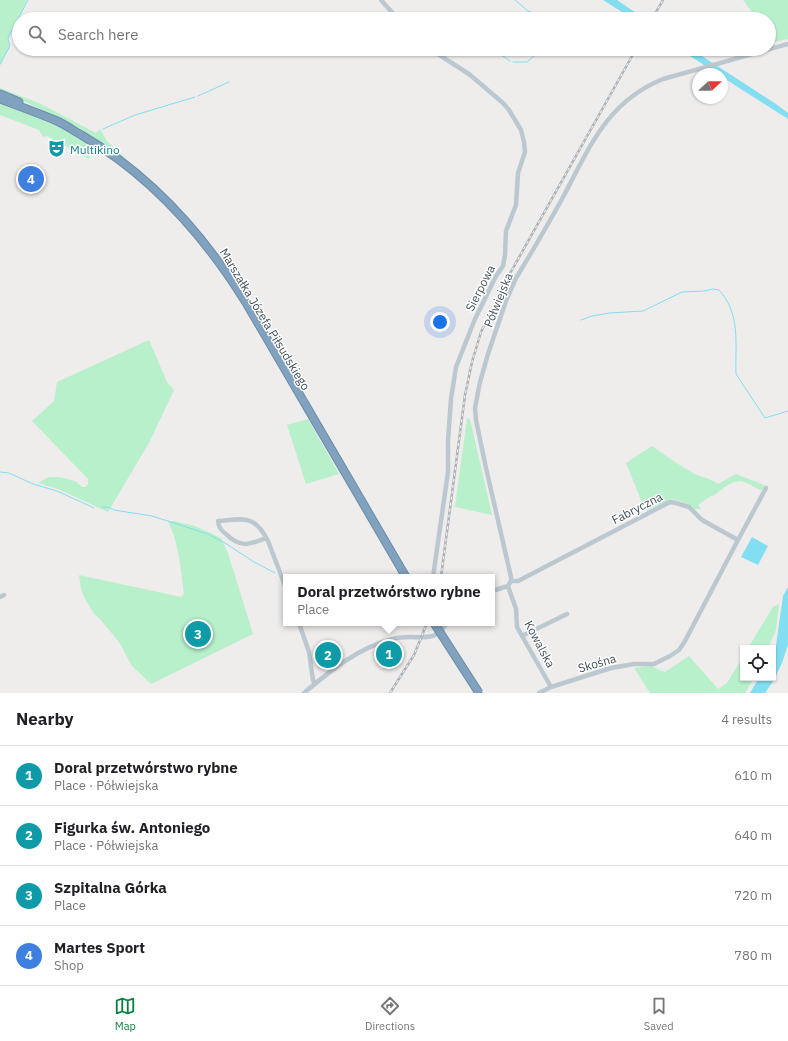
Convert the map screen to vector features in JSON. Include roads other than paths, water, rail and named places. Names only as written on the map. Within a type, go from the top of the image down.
[{"type":"highway","points":[[0,94],[31,107],[57,121]]},
{"type":"highway","name":"Marszałka Józefa Piłsudskiego","points":[[0,99],[57,121],[106,150],[144,178],[174,207],[206,244],[241,296],[404,574]]},
{"type":"highway","points":[[436,626],[479,693]]},
{"type":"street","points":[[381,0],[392,12]]},
{"type":"street","name":"Półwiejska","points":[[776,47],[788,44]]},
{"type":"street","name":"Sierpowa","points":[[433,574],[448,472],[448,441],[451,399],[456,367],[475,319],[496,276],[503,266],[506,231],[516,205],[518,173],[525,152],[521,130],[504,103],[461,68],[441,56]]},
{"type":"street","name":"Półwiejska","points":[[509,584],[509,569],[486,468],[475,408],[480,382],[488,354],[506,301],[516,278],[600,130],[625,101],[649,84],[746,56]]},
{"type":"street","points":[[738,540],[766,488]]},
{"type":"street","name":"Fabryczna","points":[[509,584],[518,581],[670,502],[689,507],[702,520],[738,540]]},
{"type":"street","points":[[266,538],[253,543],[240,544],[232,540],[222,531],[219,528],[218,522],[238,519],[249,520],[259,527],[266,538],[283,580]]},
{"type":"street","name":"Skośna","points":[[540,693],[551,687],[611,668],[634,664],[654,664],[679,650],[738,540]]},
{"type":"street","points":[[495,590],[509,584]]},
{"type":"street","name":"Kowalska","points":[[509,584],[516,609],[517,627],[551,687]]},
{"type":"street","points":[[522,636],[567,614]]},
{"type":"street","points":[[300,626],[309,652],[313,680],[315,684]]},
{"type":"street","points":[[304,693],[363,650],[393,639],[433,636],[439,633],[445,626]]},
{"type":"water","points":[[603,0],[617,0],[635,12],[622,12]]},
{"type":"water","points":[[690,56],[702,56],[720,68],[709,68]]},
{"type":"water","points":[[728,73],[788,113],[788,119],[728,81]]},
{"type":"water","points":[[752,537],[768,546],[758,565],[741,557]]},
{"type":"water","points":[[788,587],[788,645],[776,676],[776,645],[783,596]]},
{"type":"water","points":[[757,681],[773,681],[765,693],[750,693]]},
{"type":"waterway","points":[[22,12],[28,0]]},
{"type":"waterway","points":[[515,0],[531,12]]},
{"type":"waterway","points":[[0,64],[10,46],[8,39],[12,30]]},
{"type":"waterway","points":[[503,56],[510,61]]},
{"type":"waterway","points":[[513,62],[527,62],[534,56]]},
{"type":"waterway","points":[[198,96],[229,82]]},
{"type":"waterway","points":[[103,129],[135,115],[195,97]]},
{"type":"waterway","points":[[581,320],[592,316],[610,313],[643,311],[682,292],[713,289],[719,290],[726,299],[734,319],[736,374],[765,418],[788,411]]},
{"type":"waterway","points":[[0,472],[9,473],[33,484],[57,491],[94,508]]},
{"type":"waterway","points":[[102,507],[152,516],[208,534],[275,573]]},
{"type":"railway","points":[[656,12],[663,0]]},
{"type":"railway","points":[[441,574],[465,395],[472,362],[481,332],[508,277],[632,56]]},
{"type":"railway","points":[[390,693],[414,655],[426,626]]},
{"type":"place","name":"Multikino","points":[[57,149]]},
{"type":"place","name":"Martes Sport","points":[[31,179]]},
{"type":"place","name":"Szpitalna Górka","points":[[198,634]]},
{"type":"place","name":"Doral przetwórstwo rybne","points":[[389,654]]},
{"type":"place","name":"Figurka św. Antoniego","points":[[328,655]]}]
